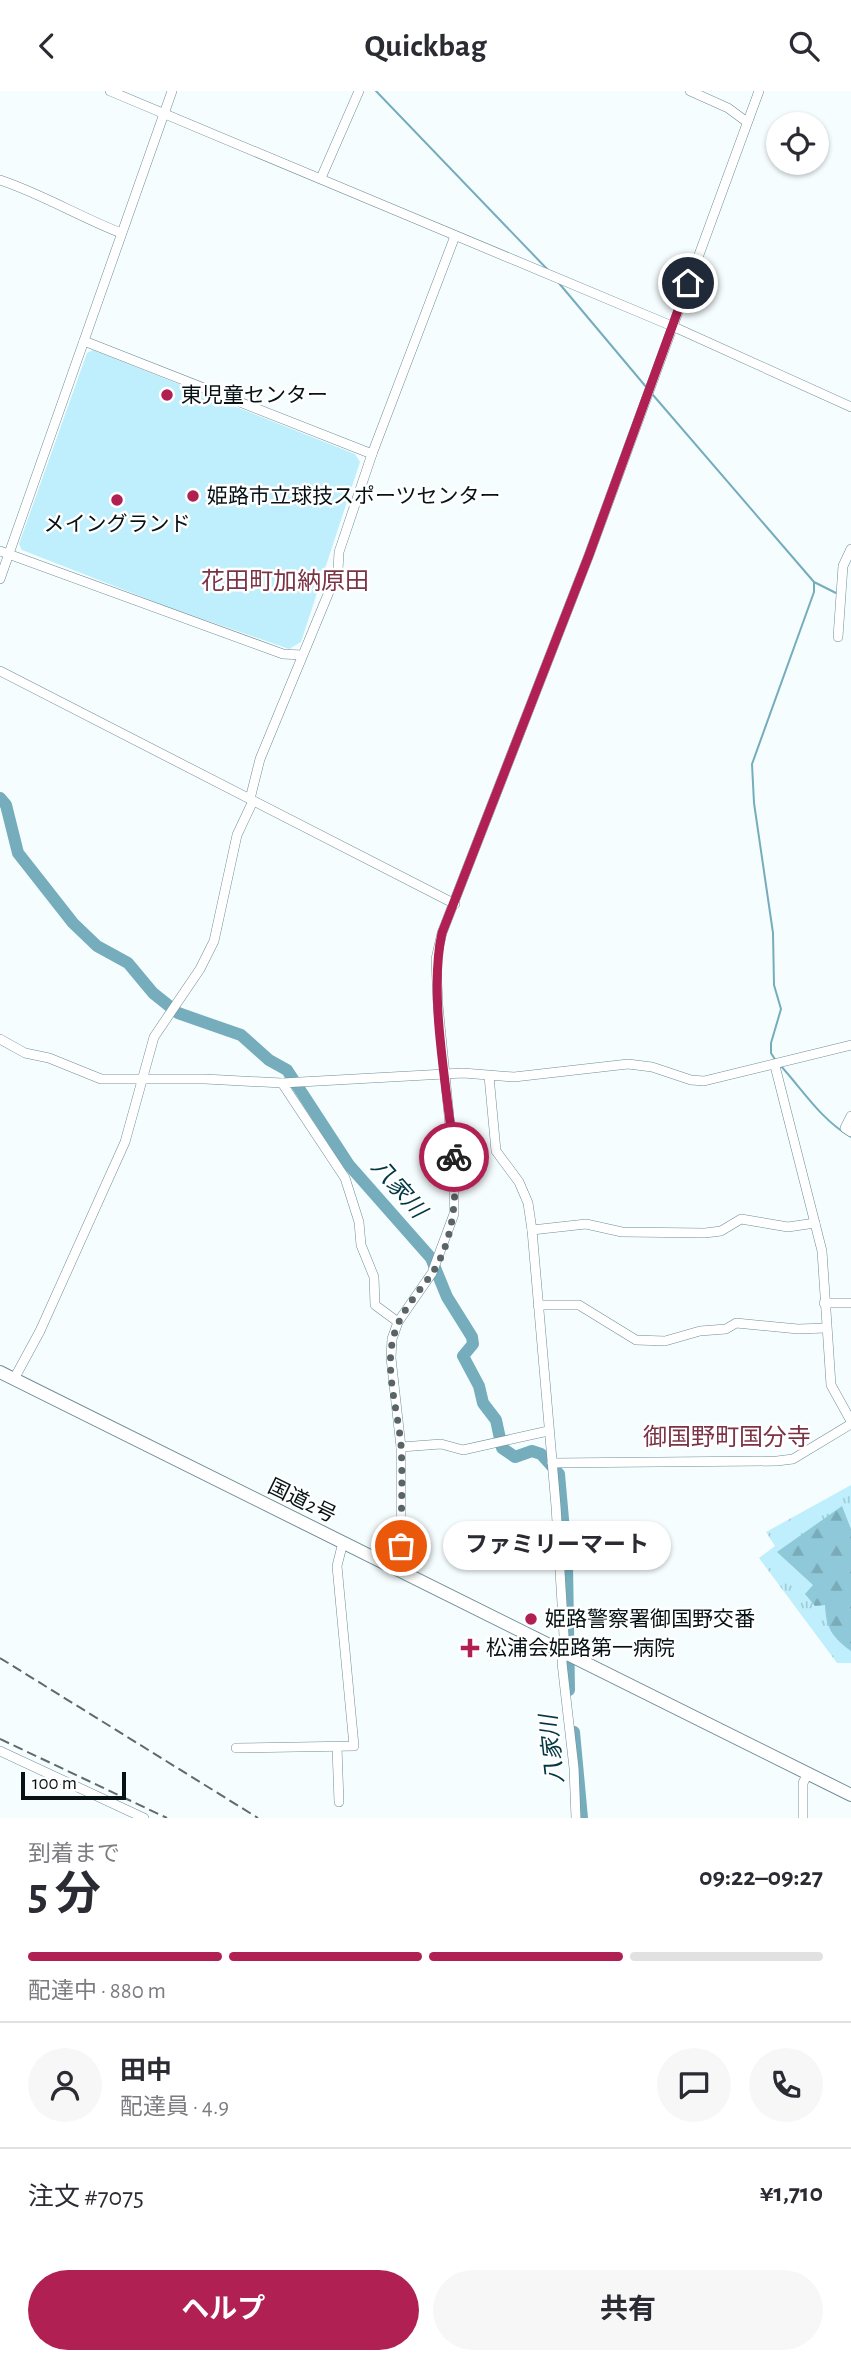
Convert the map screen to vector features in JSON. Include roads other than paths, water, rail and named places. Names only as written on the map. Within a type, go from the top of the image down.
[{"type":"highway","name":"国道2号","points":[[0,1372],[851,1794]]},
{"type":"street","points":[[110,91],[673,326],[851,407]]},
{"type":"street","points":[[0,579],[4,553],[84,341],[172,91]]},
{"type":"street","points":[[321,178],[359,91]]},
{"type":"street","points":[[691,91],[728,108],[747,122]]},
{"type":"street","points":[[401,1571],[401,1447],[391,1358],[398,1322],[432,1273],[454,1214],[454,1166],[436,959],[589,555],[759,91]]},
{"type":"street","points":[[0,180],[30,189],[92,222],[121,233]]},
{"type":"street","points":[[13,1379],[40,1331],[125,1142],[154,1037],[201,969],[214,941],[237,835],[251,800],[260,759],[338,570],[339,552],[372,454],[455,236]]},
{"type":"street","points":[[84,341],[372,454]]},
{"type":"street","points":[[838,637],[843,566],[851,549]]},
{"type":"street","points":[[4,553],[283,654],[302,655]]},
{"type":"street","points":[[0,671],[455,904]]},
{"type":"street","points":[[0,1039],[25,1053],[49,1058],[100,1079],[205,1079],[282,1083],[446,1073],[514,1077],[628,1064],[652,1067],[691,1080],[704,1081],[775,1066],[851,1045]]},
{"type":"street","points":[[552,1463],[793,1459],[851,1422],[846,1401],[831,1385],[822,1251],[775,1066]]},
{"type":"street","points":[[489,1076],[496,1151],[519,1182],[528,1203],[532,1230],[552,1463],[576,1818]]},
{"type":"street","points":[[282,1083],[345,1178],[359,1222],[361,1245],[374,1277],[375,1305],[398,1322]]},
{"type":"street","points":[[851,1116],[845,1128],[851,1132]]},
{"type":"street","points":[[532,1230],[586,1224],[622,1232],[705,1233],[721,1231],[741,1219],[788,1227],[815,1223]]},
{"type":"street","points":[[824,1303],[851,1303]]},
{"type":"street","points":[[538,1305],[579,1305],[636,1341],[665,1341],[700,1331],[726,1329],[736,1323],[798,1329],[826,1328]]},
{"type":"street","points":[[401,1447],[441,1444],[463,1450],[548,1431]]},
{"type":"street","points":[[236,1748],[354,1746],[342,1589],[337,1566],[343,1542]]},
{"type":"street","points":[[337,1747],[339,1802]]},
{"type":"street","points":[[0,1751],[144,1818]]},
{"type":"street","points":[[803,1818],[803,1783],[807,1773]]},
{"type":"waterway","points":[[376,91],[548,270]]},
{"type":"waterway","points":[[558,282],[647,388]]},
{"type":"waterway","points":[[653,395],[814,582],[838,594]]},
{"type":"waterway","points":[[776,1061],[771,1053],[771,1043],[781,1009],[774,985],[773,933],[754,803],[752,764],[814,592],[814,583]]},
{"type":"waterway","name":"八家川","points":[[0,798],[6,805],[18,853],[73,923],[97,946],[128,963],[153,993],[178,1013],[241,1035],[269,1060],[287,1070],[349,1165],[431,1258],[447,1297],[472,1337],[473,1344],[463,1356],[479,1386],[483,1403],[496,1420],[502,1448],[515,1457],[532,1451],[541,1454],[559,1474],[567,1564],[569,1690]]},
{"type":"waterway","points":[[780,1065],[821,1113],[851,1137]]},
{"type":"waterway","name":"八家川","points":[[574,1732],[582,1818]]},
{"type":"railway","points":[[0,1658],[258,1818]]},
{"type":"railway","points":[[0,1739],[167,1818]]},
{"type":"place","name":"東児童センター","points":[[167,395]]},
{"type":"place","name":"姫路市立球技スポーツセンター","points":[[193,496]]},
{"type":"place","name":"メイングランド","points":[[117,500]]},
{"type":"place","name":"ファミリーマート","points":[[401,1546]]},
{"type":"place","name":"姫路警察署御国野交番","points":[[531,1619]]},
{"type":"place","name":"松浦会姫路第一病院","points":[[470,1648]]},
{"type":"district","name":"花田町加納原田","points":[[285,582]]},
{"type":"district","name":"御国野町国分寺","points":[[727,1438]]}]
